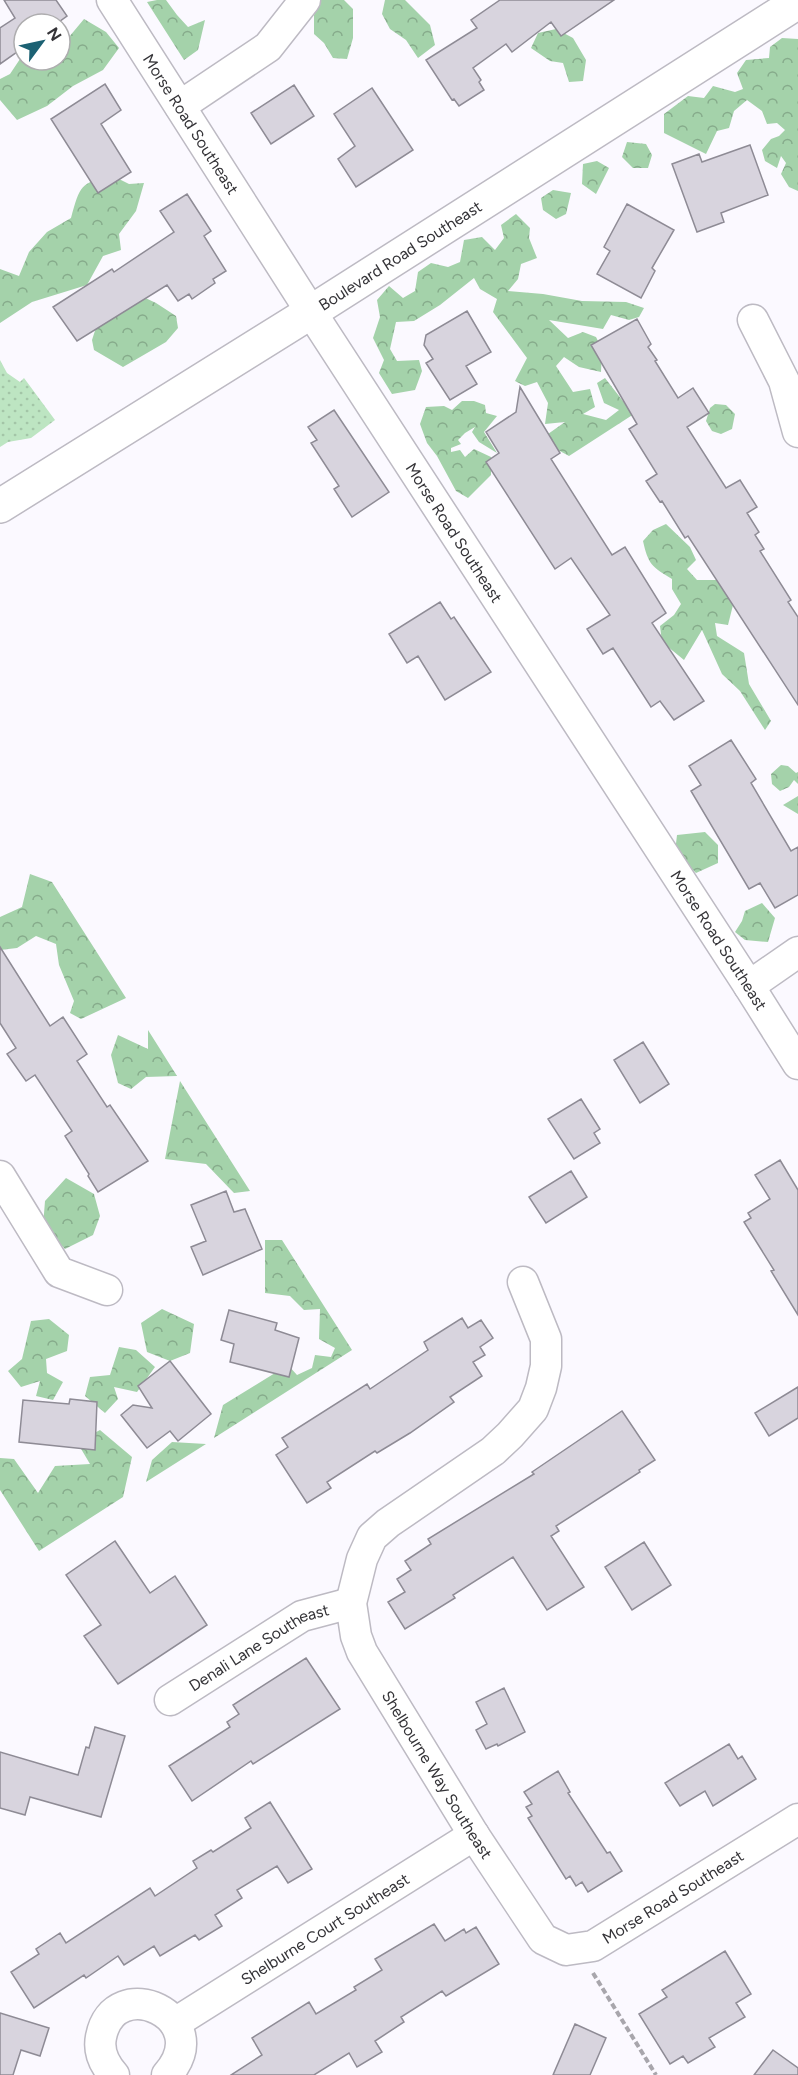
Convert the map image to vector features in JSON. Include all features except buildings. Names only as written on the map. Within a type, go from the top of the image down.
[{"type":"street","name":"Morse Road Southeast","points":[[112,0],[311,312],[798,1064]]},
{"type":"street","points":[[180,106],[268,47],[306,0]]},
{"type":"street","name":"Boulevard Road Southeast","points":[[0,506],[311,312],[798,2]]},
{"type":"street","points":[[753,320],[784,381],[798,432]]},
{"type":"street","points":[[749,986],[798,952]]},
{"type":"street","points":[[0,1176],[59,1272],[107,1290]]},
{"type":"street","points":[[351,1602],[362,1559],[372,1537],[388,1523],[493,1451],[533,1409],[546,1366],[546,1340],[523,1282]]},
{"type":"street","name":"Denali Lane Southeast","points":[[170,1700],[302,1616],[351,1602]]},
{"type":"street","name":"Shelbourne Way Southeast","points":[[351,1602],[356,1636],[362,1652],[474,1835],[543,1939]]},
{"type":"street","name":"Morse Road Southeast","points":[[543,1939],[566,1950],[593,1946],[798,1820]]},
{"type":"street","name":"Shelburne Court Southeast","points":[[175,2023],[474,1835]]},
{"type":"street","points":[[114,2075],[106,2067],[101,2055],[102,2030],[118,2010],[130,2005],[143,2004],[155,2006],[166,2013],[175,2023],[180,2035],[181,2050],[177,2063],[167,2075]]},
{"type":"path","points":[[593,1946],[591,1970],[656,2075]]},
{"type":"green space","points":[[166,0],[188,27],[205,20],[198,50],[184,60],[147,2]]},
{"type":"green space","points":[[320,0],[344,0],[353,9],[353,38],[347,59],[333,58],[324,43],[314,34],[314,15]]},
{"type":"green space","points":[[385,0],[405,0],[430,25],[435,45],[418,58],[406,40],[390,29],[382,14]]},
{"type":"green space","points":[[84,19],[106,32],[119,48],[103,70],[73,86],[47,106],[17,120],[0,100],[0,79],[12,71],[72,72],[72,33]]},
{"type":"green space","points":[[556,29],[573,38],[586,60],[583,81],[569,82],[563,63],[550,61],[531,48],[538,33]]},
{"type":"green space","points":[[782,38],[798,39],[798,191],[789,187],[781,174],[786,163],[781,156],[777,168],[765,161],[762,150],[771,139],[779,136],[785,130],[777,123],[767,124],[762,111],[747,100],[734,111],[729,128],[717,131],[706,154],[664,133],[664,114],[688,96],[704,98],[713,86],[735,92],[743,89],[737,73],[746,60],[769,58],[770,47]]},
{"type":"green space","points":[[627,142],[646,144],[652,155],[648,168],[633,168],[622,157]]},
{"type":"green space","points":[[597,161],[609,168],[596,194],[582,184],[583,164]]},
{"type":"green space","points":[[113,176],[129,184],[144,183],[136,211],[119,234],[121,250],[103,256],[87,285],[32,302],[0,323],[0,269],[19,276],[29,252],[47,232],[71,218],[83,187],[88,183]]},
{"type":"green space","points":[[553,190],[571,193],[566,214],[556,219],[543,210],[541,198]]},
{"type":"green space","points":[[516,214],[530,228],[529,238],[537,258],[521,264],[518,279],[508,291],[582,301],[626,302],[644,308],[639,317],[629,320],[611,315],[603,329],[549,320],[568,338],[583,332],[596,337],[602,349],[601,372],[579,367],[564,357],[556,366],[573,392],[590,389],[595,407],[583,414],[606,420],[619,410],[604,403],[597,383],[605,378],[626,405],[668,392],[569,456],[558,450],[548,434],[565,422],[545,424],[548,403],[537,382],[525,386],[515,381],[527,358],[493,312],[497,299],[480,289],[474,278],[440,305],[414,321],[396,322],[390,349],[397,361],[419,360],[422,371],[415,390],[392,394],[379,373],[384,360],[373,338],[380,317],[377,300],[389,286],[403,298],[415,291],[418,272],[431,263],[448,267],[460,262],[464,240],[482,237],[495,250],[504,238],[501,225]]},
{"type":"green space","points":[[137,294],[176,316],[178,328],[166,342],[123,367],[94,350],[92,340],[101,312]]},
{"type":"green space","points":[[0,360],[7,373],[20,382],[24,378],[55,420],[31,438],[8,442],[0,447]]},
{"type":"green space","points":[[462,401],[474,401],[485,405],[486,413],[497,416],[484,432],[497,453],[479,442],[472,432],[475,427],[458,440],[461,444],[451,448],[451,452],[460,450],[465,457],[474,449],[491,457],[491,475],[468,498],[456,491],[437,456],[427,443],[420,424],[426,407],[444,406],[452,410]]},
{"type":"green space","points":[[715,404],[726,405],[735,414],[732,429],[721,434],[712,431],[706,421],[710,408]]},
{"type":"green space","points":[[666,524],[690,547],[696,560],[687,569],[697,580],[727,580],[735,597],[728,625],[715,623],[717,636],[744,653],[749,684],[771,721],[765,730],[740,691],[722,674],[702,630],[684,660],[662,642],[660,626],[674,615],[681,604],[672,589],[672,579],[652,564],[643,541],[653,530]]},
{"type":"green space","points":[[781,765],[798,772],[798,784],[794,780],[789,787],[780,791],[772,784],[771,774]]},
{"type":"green space","points":[[798,796],[798,814],[783,805]]},
{"type":"green space","points":[[705,832],[718,845],[718,863],[696,873],[675,852],[677,835]]},
{"type":"green space","points":[[30,874],[52,882],[126,998],[81,1019],[70,1013],[74,1001],[59,965],[56,944],[36,936],[17,948],[0,950],[0,917],[22,907]]},
{"type":"green space","points":[[762,903],[775,918],[768,942],[745,940],[735,932],[745,911]]},
{"type":"green space","points":[[148,1030],[177,1076],[146,1077],[131,1089],[118,1083],[111,1055],[118,1035],[148,1049]]},
{"type":"green space","points":[[180,1081],[250,1191],[234,1193],[206,1164],[165,1159]]},
{"type":"green space","points":[[66,1178],[94,1194],[100,1216],[93,1235],[65,1249],[43,1226],[45,1201]]},
{"type":"green space","points":[[265,1240],[282,1240],[352,1350],[214,1438],[223,1405],[288,1365],[297,1375],[312,1368],[315,1355],[331,1357],[335,1348],[319,1339],[320,1309],[304,1310],[290,1296],[265,1293]]},
{"type":"green space","points":[[162,1309],[194,1324],[190,1353],[170,1361],[147,1352],[141,1323]]},
{"type":"green space","points":[[49,1319],[69,1335],[67,1351],[46,1359],[47,1373],[63,1382],[53,1400],[36,1396],[40,1381],[21,1387],[8,1371],[22,1359],[31,1321]]},
{"type":"green space","points":[[119,1347],[136,1350],[155,1367],[137,1392],[114,1387],[118,1399],[105,1413],[85,1396],[90,1377],[110,1375]]},
{"type":"green space","points":[[100,1430],[132,1457],[123,1497],[39,1551],[0,1490],[0,1458],[14,1459],[38,1493],[55,1466],[90,1464],[77,1442]]},
{"type":"green space","points":[[172,1442],[206,1444],[146,1482],[152,1460]]}]
